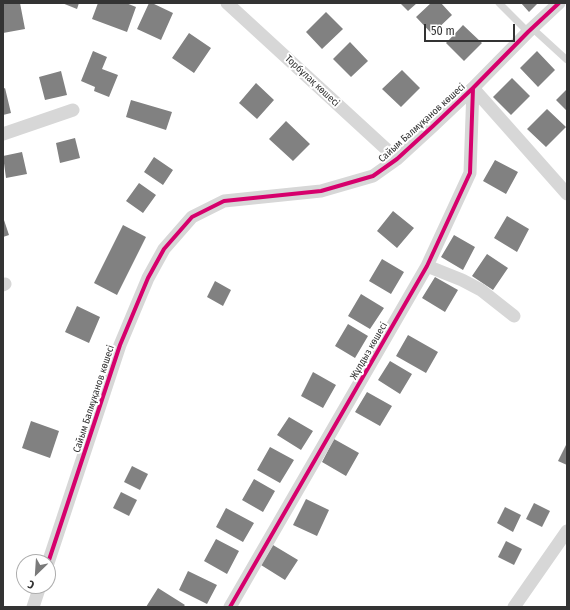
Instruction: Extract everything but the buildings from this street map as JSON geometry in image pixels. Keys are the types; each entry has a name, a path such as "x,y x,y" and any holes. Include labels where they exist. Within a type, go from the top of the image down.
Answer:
{"street":[{"name":"Торбұлақ көшесі","path":"227,3 397,159"},
{"name":"Сайым Балмұқанов көшесі","path":"51,554 120,345 148,278 164,249 192,217 224,201 321,191 373,176 397,159 473,88 559,3"},
{"path":"473,88 567,194"},
{"name":"Жұлдыз көшесі","path":"230,607 427,266 470,173 473,88"},
{"path":"3,134 73,110"},
{"path":"427,266 462,280 481,290 514,316"},
{"path":"514,607 567,531"},
{"path":"33,607 37,594"}],"lane":[{"path":"499,3 567,60"}],"cycle path":[{"path":"51,554 120,345 148,278 164,249 192,217 224,201 321,191 373,176 397,159 433,126 559,3"},
{"path":"230,607 427,266 470,173 473,88"}]}
